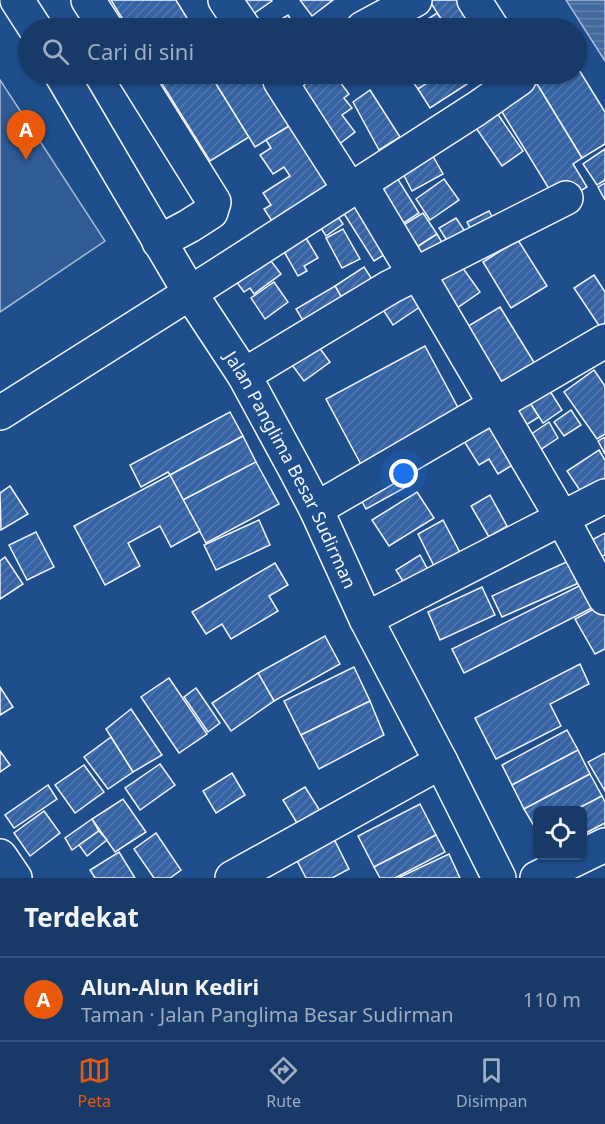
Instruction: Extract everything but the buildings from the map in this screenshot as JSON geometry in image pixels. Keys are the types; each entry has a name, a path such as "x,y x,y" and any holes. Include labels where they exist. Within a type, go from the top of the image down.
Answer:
{"street":[{"path":"17,0 28,18"},
{"path":"88,0 100,18"},
{"path":"225,0 237,18"},
{"path":"382,18 415,0"},
{"path":"474,0 486,18"},
{"name":"Jalan Panglima Besar Sudirman","path":"67,84 190,293 244,375 316,509 366,619 499,878"},
{"path":"140,84 214,202 211,212 159,242"},
{"path":"287,84 355,187 417,274 562,518 605,598"},
{"path":"0,413 355,187 512,84"},
{"path":"244,375 390,287 566,198"},
{"path":"316,509 605,341"},
{"path":"366,619 605,496"},
{"path":"232,878 441,762"},
{"path":"537,878 605,845"},
{"path":"0,856 15,878"}],"shaded area":[{"path":"566,0 605,0 605,61 587,33 587,18 578,18"},
{"path":"0,80 105,241 0,312"}],"place":[{"name":"Alun-Alun Kediri","path":"26,160"}]}
